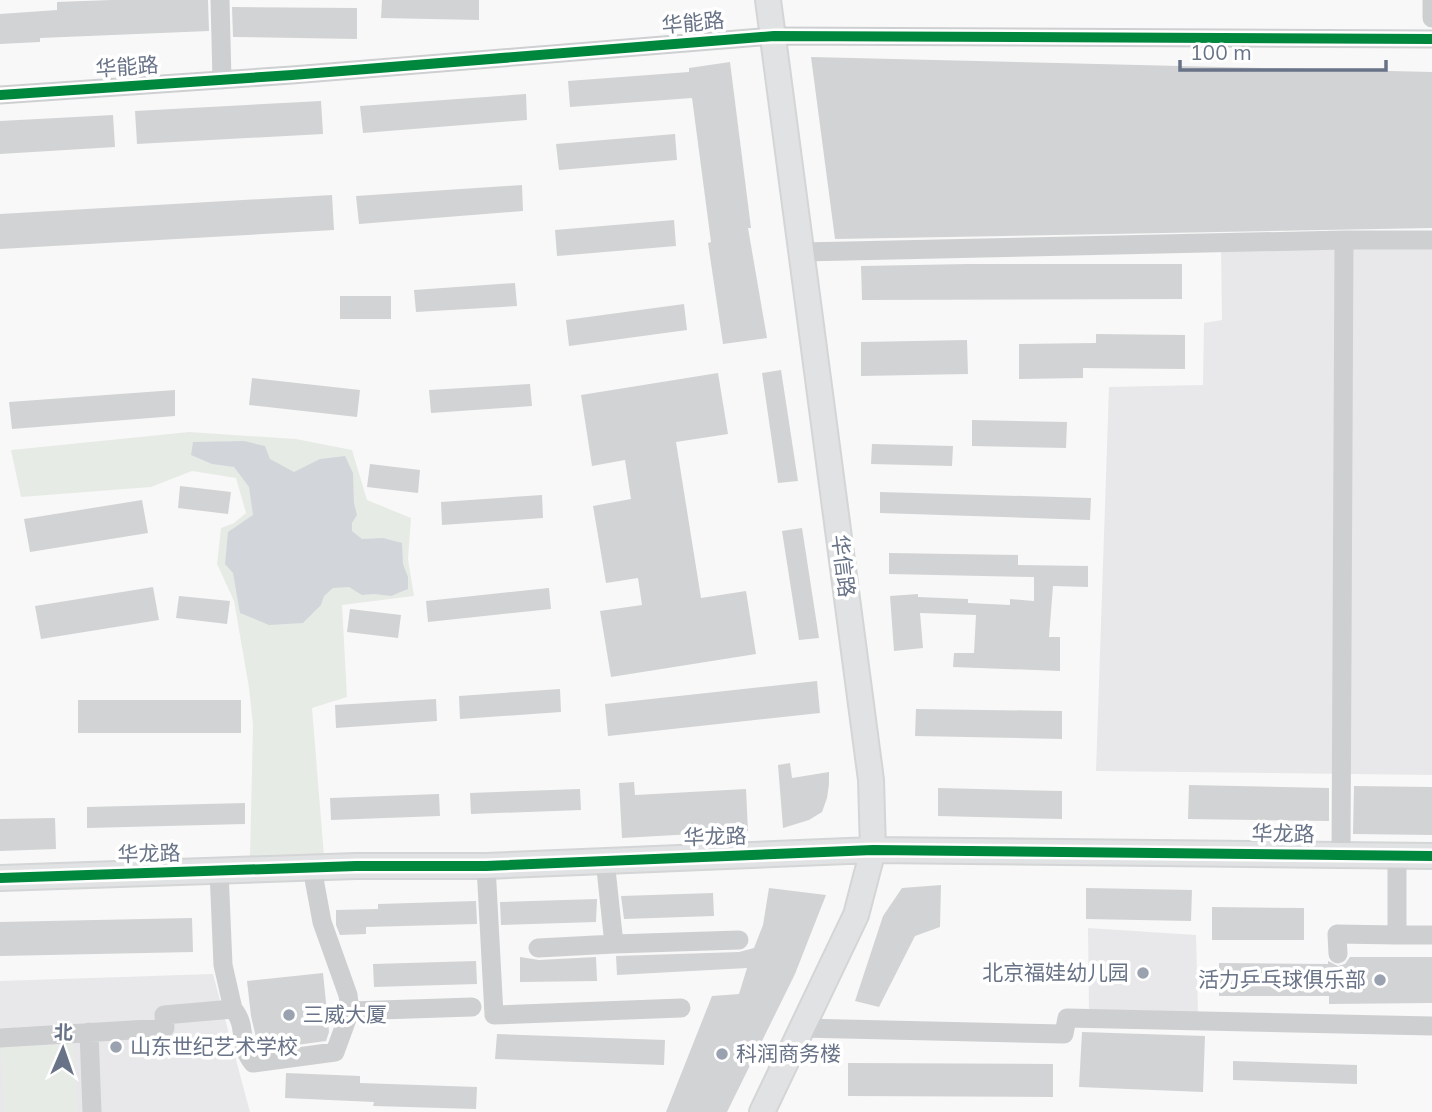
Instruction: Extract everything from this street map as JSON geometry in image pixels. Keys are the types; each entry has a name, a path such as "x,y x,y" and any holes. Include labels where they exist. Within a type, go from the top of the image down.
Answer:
{"main road":[{"name":"华信路","path":"762,1112 856,915 873,850 871,780 768,0"},
{"name":"华龙路","path":"0,878 312,868 486,866 873,850 1432,856"}],"street":[{"path":"220,0 222,80"},
{"path":"1432,0 1432,18"},
{"name":"华能路","path":"0,95 774,36 1432,38"},
{"path":"1341,854 1344,240"},
{"path":"802,252 1432,240"},
{"path":"1397,856 1397,935"},
{"path":"605,860 614,944"},
{"path":"486,866 494,1015 681,1008"},
{"path":"219,871 223,965 233,1009 240,1017 244,1052 253,1063 335,1052 350,1011 346,983 322,922 312,868"},
{"path":"1338,954 1337,934 1432,935"},
{"path":"538,948 739,940"},
{"path":"350,1011 472,1007"},
{"path":"0,1038 165,1028 164,1015 233,1009"},
{"path":"801,1028 1064,1034 1067,1018 1432,1026"},
{"path":"89,1032 92,1112"}],"shaded area":[{"path":"1432,245 1432,775 1096,771 1109,387 1203,385 1204,323 1222,320 1221,248"},
{"path":"189,432 296,439 352,450 367,500 411,518 408,559 414,596 342,605 347,697 312,708 324,856 250,856 253,725 249,688 234,601 217,564 221,528 234,523 246,513 236,478 192,471 151,487 21,497 11,450"},
{"path":"244,441 265,446 270,459 294,472 320,459 345,456 353,473 357,515 352,523 352,531 362,539 383,538 402,543 408,589 391,596 362,595 349,587 333,588 303,623 269,625 240,613 233,573 225,564 228,532 253,515 249,487 234,467 212,464 191,455 193,442"},
{"name":"北京福娃幼儿园","path":"1088,928 1196,935 1198,1014 1089,1012"},
{"name":"山东世纪艺术学校","path":"213,974 250,1112 0,1112 0,981"},
{"path":"73,1044 77,1112 5,1112 1,1047"}],"building":[{"path":"208,0 209,31 40,38 40,42 0,44 0,14 57,10 57,2"},
{"path":"382,0 479,0 479,20 381,18"},
{"path":"232,7 357,8 357,39 233,37"},
{"path":"811,57 1432,72 1432,228 835,239"},
{"path":"730,62 751,228 748,228 767,338 723,344 708,243 711,242 692,98 570,107 568,81 689,72 689,68"},
{"path":"526,94 527,120 363,133 360,106"},
{"path":"321,101 323,134 137,144 135,111"},
{"path":"113,115 115,147 0,154 0,121"},
{"path":"675,134 677,160 559,170 556,144"},
{"path":"522,185 523,211 359,224 356,196"},
{"path":"332,195 334,230 0,249 0,214"},
{"path":"674,220 676,246 557,256 555,230"},
{"path":"1182,264 1182,299 862,300 861,266"},
{"path":"515,283 517,306 416,312 414,290"},
{"path":"340,296 391,296 391,319 340,319"},
{"path":"684,304 687,330 569,346 566,320"},
{"path":"1096,334 1185,335 1185,369 1083,368 1083,378 1019,379 1019,344 1096,343"},
{"path":"967,340 968,374 861,376 861,342"},
{"path":"781,370 798,481 778,483 762,373"},
{"path":"718,373 728,434 676,442 701,598 746,591 756,654 611,677 600,611 642,605 638,578 606,583 593,506 631,499 625,460 592,466 581,395"},
{"path":"252,378 360,390 357,417 249,405"},
{"path":"530,384 532,406 431,413 429,390"},
{"path":"175,390 175,416 12,429 9,402"},
{"path":"972,420 1067,422 1066,448 972,446"},
{"path":"872,444 953,446 952,466 871,464"},
{"path":"370,464 420,470 418,493 367,487"},
{"path":"180,486 231,492 228,514 178,508"},
{"path":"880,492 1091,498 1090,520 880,513"},
{"path":"542,495 543,518 442,525 441,502"},
{"path":"142,500 148,533 30,552 24,519"},
{"path":"802,528 819,638 799,640 782,531"},
{"path":"889,553 1018,555 1018,565 1088,566 1088,587 1053,586 1049,637 1060,637 1060,671 953,667 954,653 974,653 976,615 920,613 923,648 894,651 890,596 918,594 918,597 968,599 968,603 1010,605 1010,599 1034,601 1034,577 889,574"},
{"path":"153,587 159,620 41,639 35,606"},
{"path":"549,588 551,609 428,622 426,601"},
{"path":"179,596 230,601 227,624 176,618"},
{"path":"350,609 401,615 398,638 347,632"},
{"path":"817,681 820,713 608,736 605,704"},
{"path":"560,689 561,712 460,719 459,696"},
{"path":"436,699 437,721 336,728 335,705"},
{"path":"78,700 241,700 241,733 78,733"},
{"path":"916,709 1062,711 1062,739 915,736"},
{"path":"790,763 792,778 829,772 829,784 822,812 809,820 783,828 778,765"},
{"path":"634,782 635,795 746,789 748,831 622,838 619,783"},
{"path":"1189,785 1329,788 1329,821 1188,819"},
{"path":"1354,786 1432,787 1432,835 1353,834"},
{"path":"938,788 1062,791 1062,819 938,816"},
{"path":"580,789 581,810 471,814 470,793"},
{"path":"439,794 440,816 331,820 330,798"},
{"path":"245,803 245,824 87,828 87,807"},
{"path":"55,818 56,849 0,851 0,819"},
{"path":"941,885 940,927 915,936 879,1007 855,1001 883,916 902,888"},
{"path":"769,888 826,895 795,974 727,1112 666,1112 712,996 739,994 747,968 617,975 616,956 739,952 754,948 763,925"},
{"path":"1086,888 1192,890 1191,921 1086,919"},
{"path":"713,893 714,916 624,919 621,896"},
{"path":"597,899 596,922 501,925 500,902"},
{"path":"476,901 477,924 366,927 366,934 340,935 336,925 336,910 378,909 378,904"},
{"path":"1212,907 1304,908 1304,940 1212,940"},
{"path":"192,918 193,952 0,956 0,922"},
{"path":"520,957 539,960 596,957 597,981 520,982"},
{"path":"1350,957 1432,957 1432,1003 1329,1004 1329,996 1219,996 1219,963 1328,964 1328,961 1338,966 1345,964"},
{"path":"476,961 477,984 374,987 373,964"},
{"name":"三威大厦","path":"323,973 329,1032 326,1041 259,1050 247,981"},
{"path":"1082,1032 1205,1036 1203,1092 1079,1087"},
{"path":"497,1034 665,1040 664,1065 495,1059"},
{"path":"1233,1061 1357,1065 1357,1084 1233,1080"},
{"path":"848,1063 1053,1064 1053,1097 848,1096"},
{"path":"286,1073 360,1076 360,1083 477,1087 476,1109 373,1106 374,1102 285,1098"}],"cycle path":[{"path":"0,95 292,75 774,36 1432,39"},
{"path":"0,878 356,866 486,866 873,850 1432,856"}],"place":[{"name":"北京福娃幼儿园","path":"1143,973"},
{"name":"活力乒乓球俱乐部","path":"1380,980"},
{"name":"三威大厦","path":"289,1015"},
{"name":"山东世纪艺术学校","path":"116,1047"},
{"name":"科润商务楼","path":"722,1054"}]}
